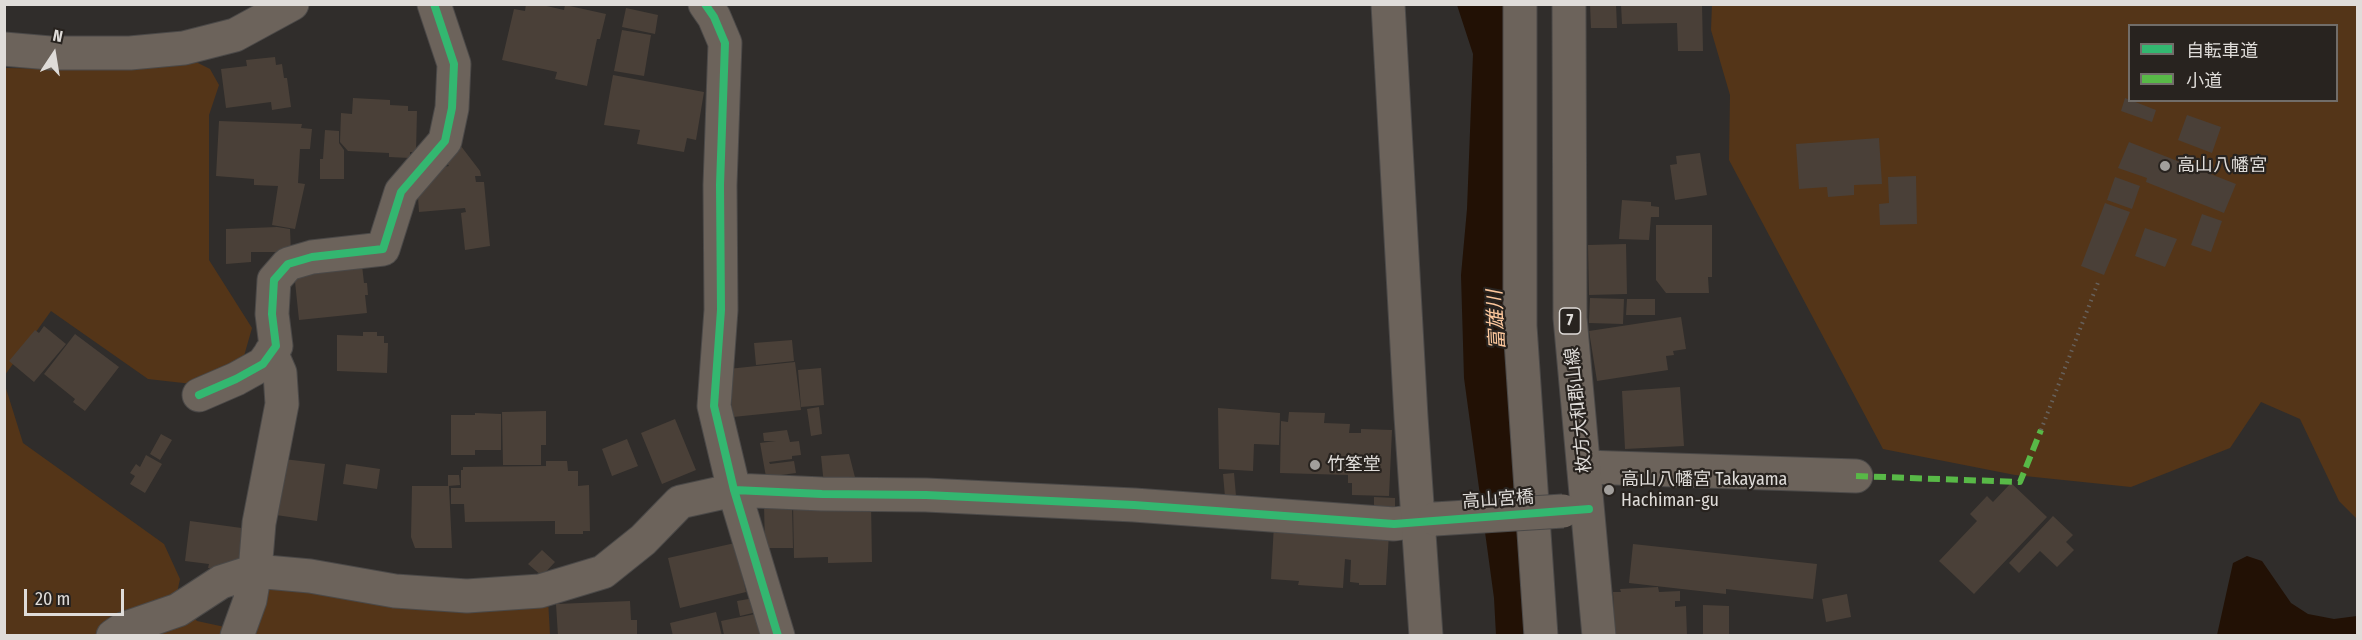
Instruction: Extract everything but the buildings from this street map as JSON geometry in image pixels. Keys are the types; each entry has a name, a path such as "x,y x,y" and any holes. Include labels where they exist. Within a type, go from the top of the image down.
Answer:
{"street":[{"path":"4,49 50,53 130,53 184,48 235,35 292,4"},
{"path":"199,395 263,364 276,346 272,315 274,280 288,264 312,257 383,249 400,192 445,141 452,108 454,64 434,4"},
{"path":"705,4 714,16 725,43 720,185 721,310 714,406 734,490 778,636"},
{"path":"1388,4 1411,417 1427,520 1426,636"},
{"path":"1520,4 1520,326 1541,636"},
{"name":"枚方大和郡山線","path":"1569,4 1570,318 1584,466 1576,510 1599,636"},
{"path":"237,636 250,600 259,523 282,404 280,374 271,352"},
{"path":"1584,466 1856,476"},
{"name":"高山宮橋","path":"255,571 310,576 407,591 467,596 540,591 603,572 643,540 680,502 734,490 1134,505 1394,524 1576,510"},
{"path":"113,636 123,629 178,610 221,582 255,571"}],"path":[{"path":"2041,430 2099,280"}],"shaded area":[{"path":"1712,4 2357,5 2357,519 2339,501 2300,419 2261,402 2230,448 2131,487 2015,475 1883,449 1729,160 1730,95 1711,30"},
{"path":"194,61 210,69 219,85 209,115 209,260 252,328 242,363 192,384 148,379 51,311 5,375 5,68 114,70"},
{"path":"4,382 23,443 164,544 180,579 176,598 197,621 248,632 268,581 548,599 550,635 5,635"}],"water":[{"name":"富雄川","path":"1457,5 1514,5 1531,635 1496,635 1494,598 1464,378 1461,275 1467,209 1473,54"},
{"path":"2247,556 2262,561 2291,603 2308,614 2334,619 2357,616 2357,635 2217,635 2233,563"}],"marked path":[{"path":"1856,476 2020,482 2041,430"}],"cycle path":[{"path":"199,395 263,364 276,346 272,314 274,280 288,264 312,257 383,249 401,192 445,141 452,108 454,64 434,4"},
{"path":"705,4 714,17 725,43 720,185 721,310 714,406 734,490 778,636"},
{"path":"734,490 926,495 1134,505 1394,524 1589,509"}],"place":[{"name":"高山八幡宮","path":"2165,166"},
{"name":"竹筌堂","path":"1315,465"},
{"name":"高山八幡宮 Takayama Hachiman-gu","path":"1609,490"}]}
